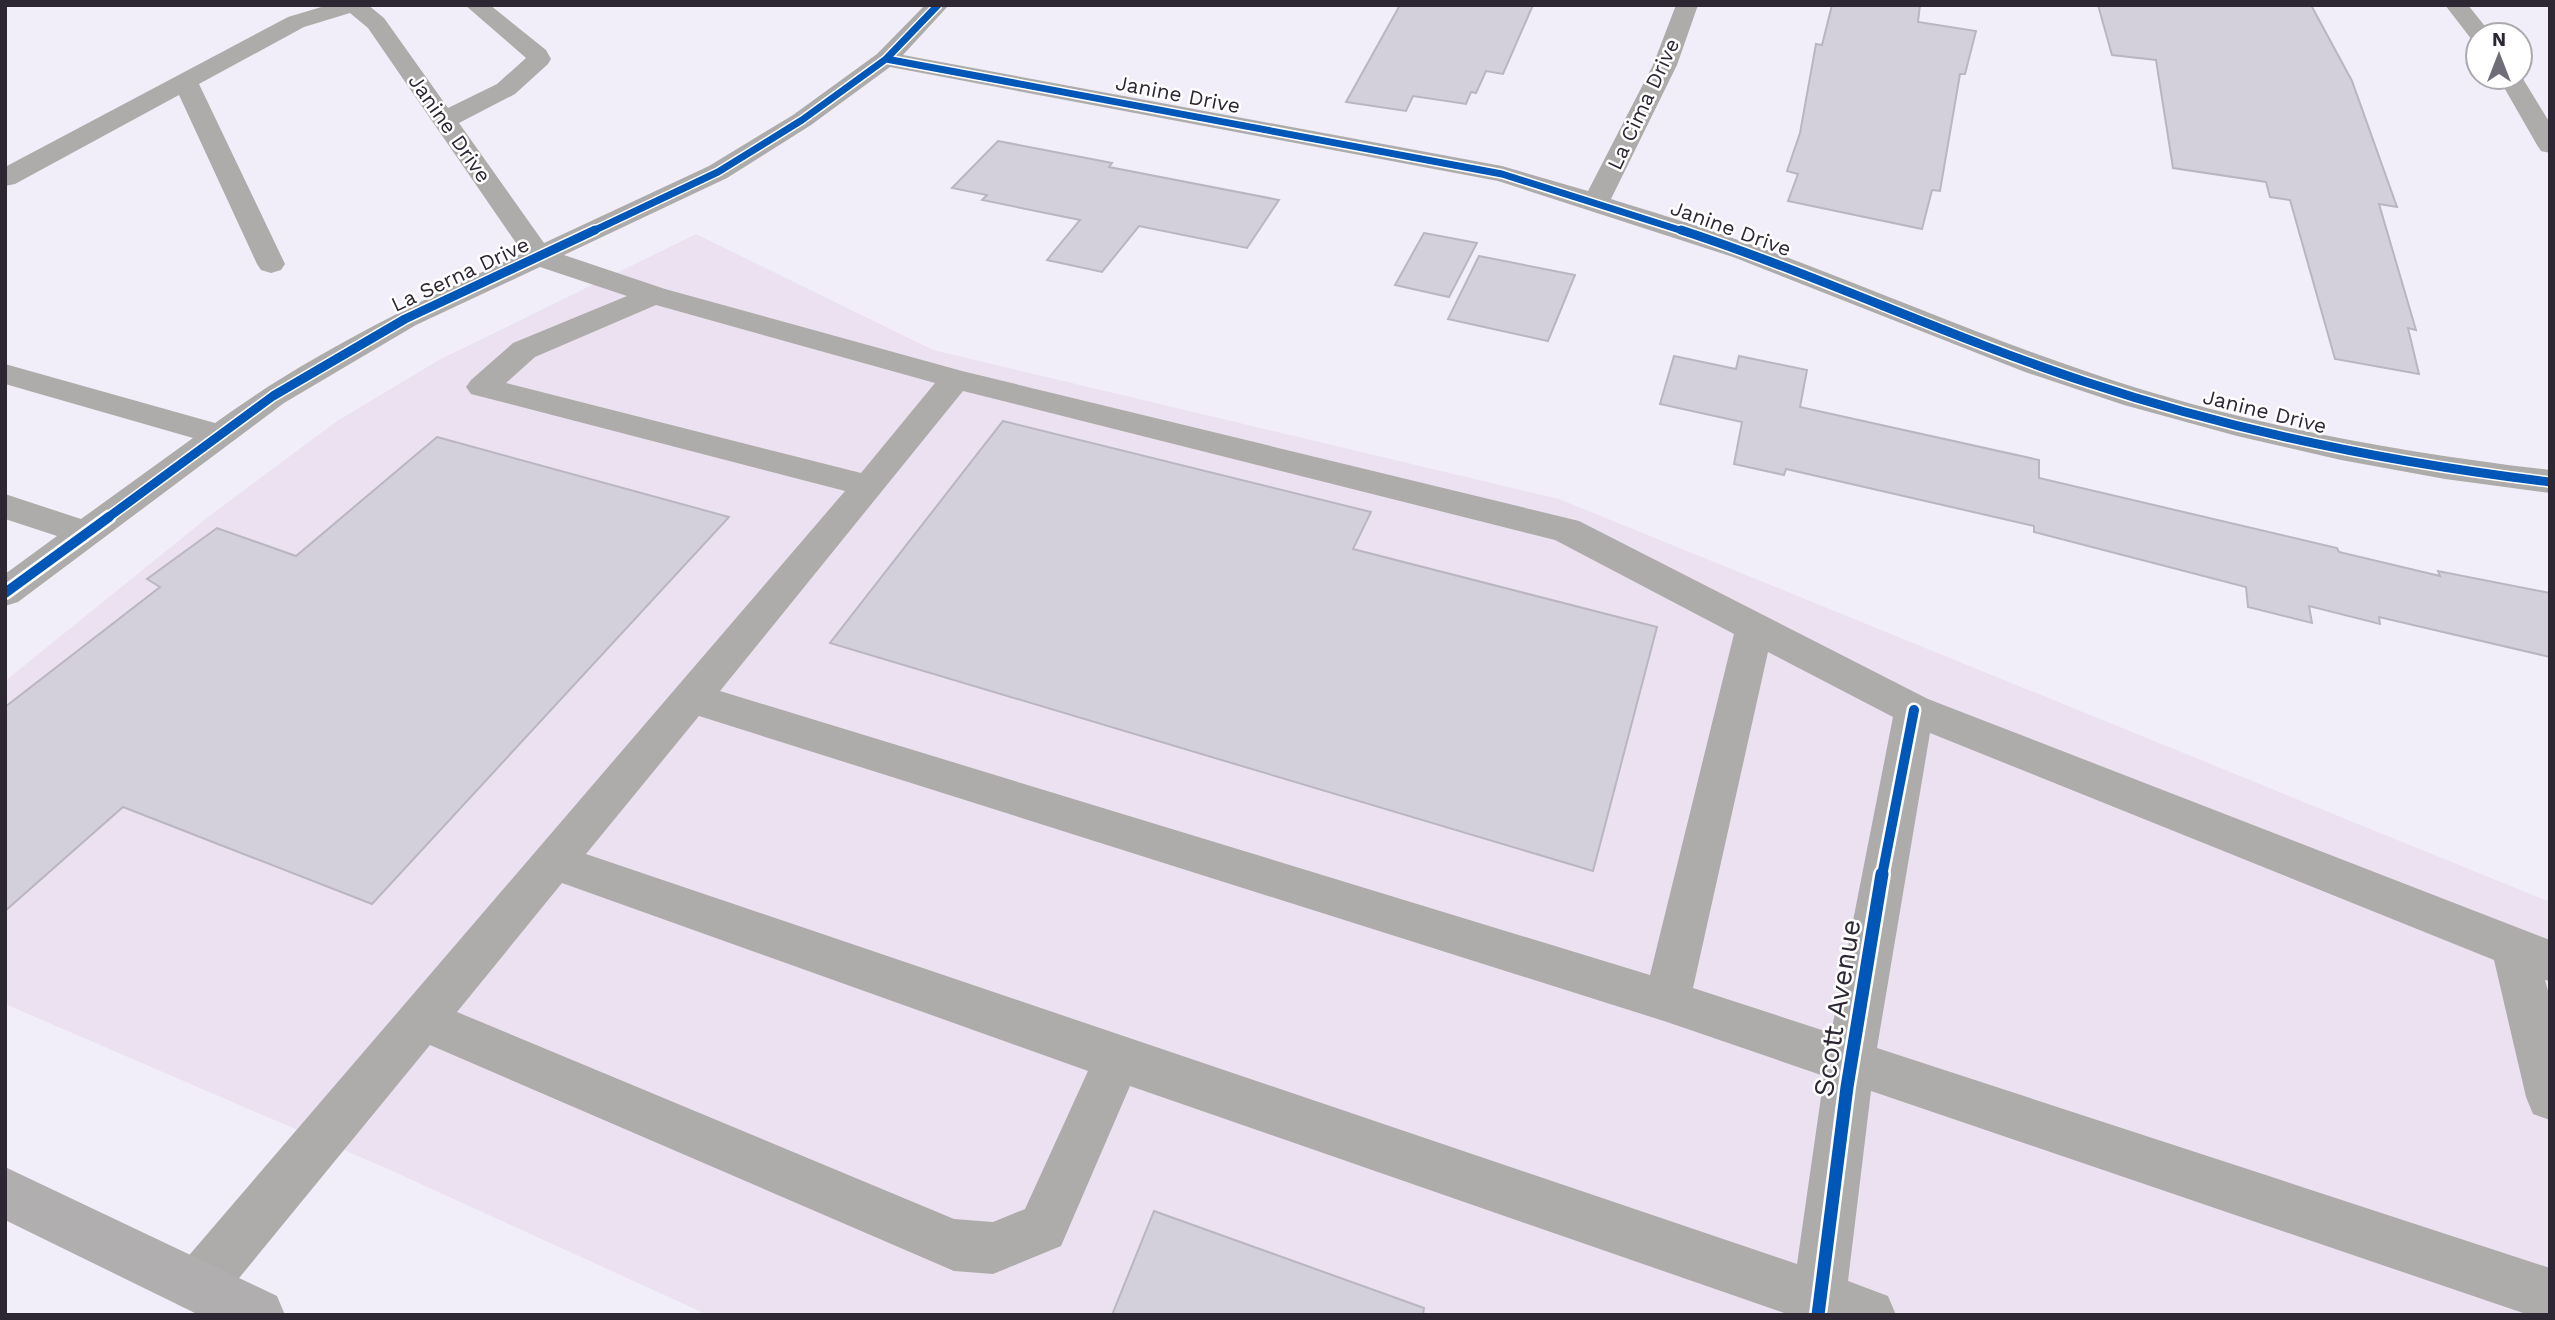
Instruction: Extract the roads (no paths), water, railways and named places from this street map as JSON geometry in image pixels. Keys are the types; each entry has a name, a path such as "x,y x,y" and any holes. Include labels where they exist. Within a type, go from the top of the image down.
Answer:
{"main road":[{"path":"5,1194 258,1315"}],"street":[{"path":"5,178 296,22 354,5"},
{"name":"Janine Drive","path":"354,5 376,23 540,257"},
{"path":"444,120 506,89 539,59 538,55 476,5"},
{"name":"La Serna Drive","path":"5,593 273,396 405,319 718,172 802,120 886,60 938,5"},
{"name":"La Cima Drive","path":"1596,202 1665,65 1687,5"},
{"path":"2456,5 2469,21"},
{"name":"Janine Drive","path":"886,60 1502,174 1596,202 1744,252 1974,341 2134,397 2323,446 2503,477 2550,482"},
{"path":"185,80 271,264"},
{"path":"2518,91 2550,145"},
{"path":"540,257 654,295 956,379 1566,530 1914,710 2532,954 2550,1097"},
{"path":"654,295 524,351 482,387 869,486"},
{"path":"5,374 219,435"},
{"path":"198,1286 956,379"},
{"path":"5,506 85,533"},
{"path":"1667,1001 1755,626"},
{"path":"691,698 1667,1001 2550,1295"},
{"name":"Scott Avenue","path":"1819,1306 1851,1063 1881,874 1914,710"},
{"path":"554,862 1819,1306 1868,1315"},
{"path":"421,1020 954,1245 993,1248 1043,1228 1118,1059"}]}
